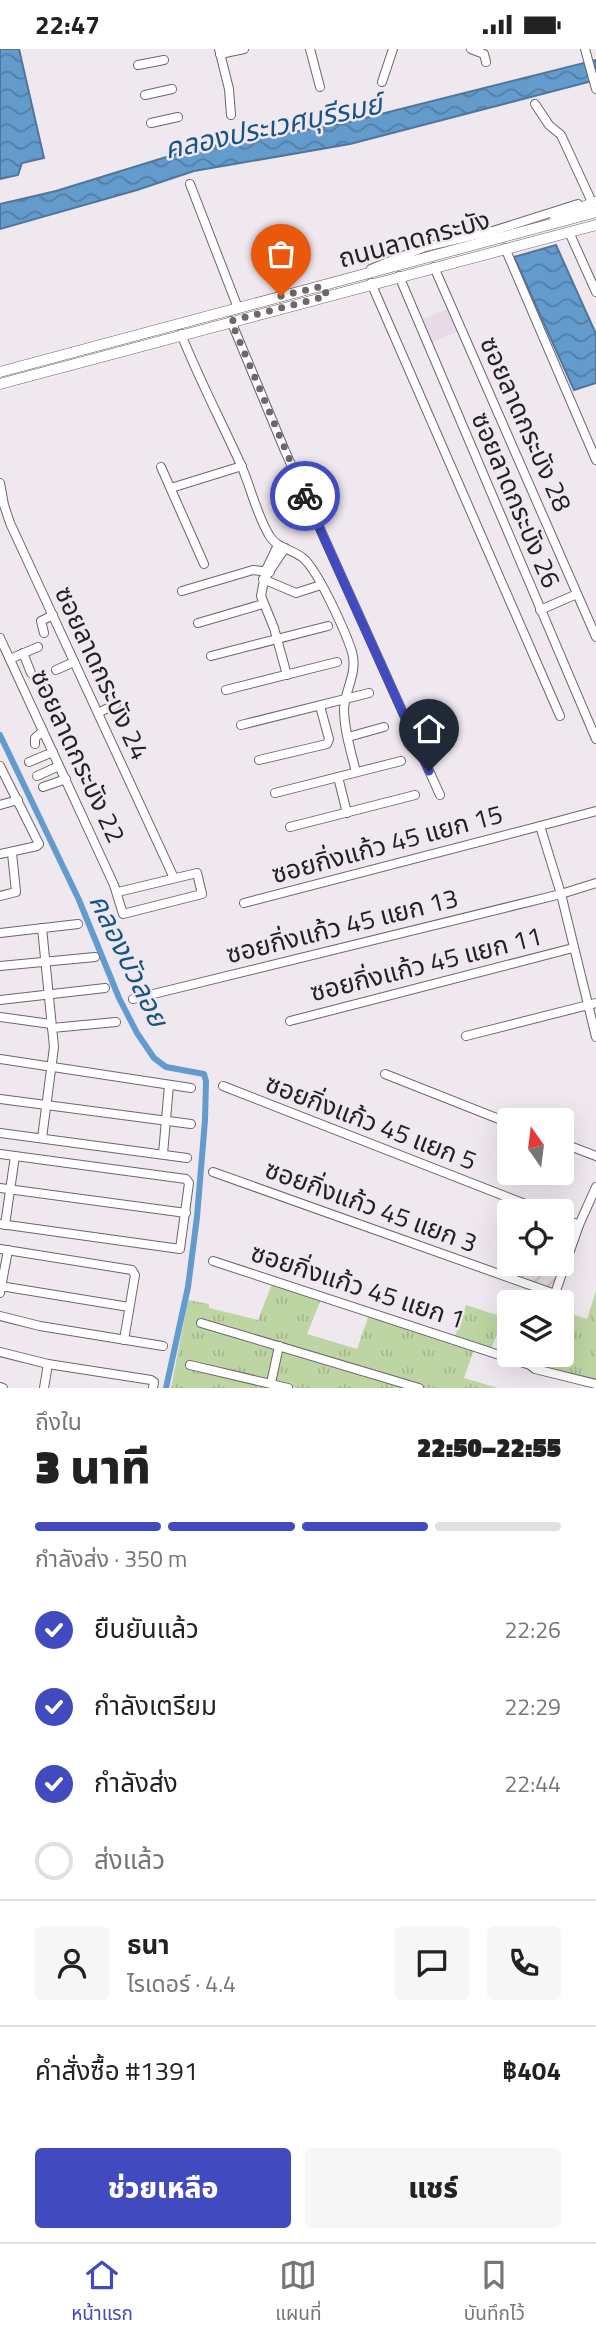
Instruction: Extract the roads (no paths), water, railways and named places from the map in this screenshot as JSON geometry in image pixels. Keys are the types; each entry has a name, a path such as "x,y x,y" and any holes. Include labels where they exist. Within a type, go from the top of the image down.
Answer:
{"main road":[{"path":"519,231 594,200"},
{"name":"ถนนลาดกระบัง","path":"0,384 231,321 325,291 349,279 596,212"},
{"name":"ถนนลาดกระบัง","path":"0,372 238,308 399,277 596,225"}],"street":[{"path":"231,115 229,89 219,52 244,49"},
{"path":"310,49 320,87"},
{"path":"382,82 393,49"},
{"path":"471,49 484,54 486,62"},
{"path":"585,49 596,89"},
{"path":"138,65 164,60"},
{"path":"145,95 172,89"},
{"path":"349,279 425,247 493,231 594,200 561,135 549,125 535,104"},
{"path":"151,123 178,117"},
{"path":"190,184 238,308"},
{"path":"569,232 596,292"},
{"path":"505,248 596,460"},
{"name":"ซอยลาดกระบัง 28","path":"434,267 596,637"},
{"name":"ซอยลาดกระบัง 26","path":"399,277 596,739"},
{"path":"371,283 559,716"},
{"path":"231,321 280,440 440,795"},
{"path":"181,334 242,466 263,525 271,538 304,559 321,585 351,650 355,664 345,699 344,715 356,772"},
{"path":"171,488 242,466"},
{"path":"161,467 204,564"},
{"name":"ซอยลาดกระบัง 24","path":"0,483 10,523 174,878"},
{"path":"281,546 260,591 278,639 287,675"},
{"path":"182,591 253,570 296,593 321,585"},
{"path":"540,610 577,594"},
{"path":"198,623 263,604"},
{"path":"44,633 40,622 53,615"},
{"path":"211,656 328,626"},
{"name":"ซอยลาดกระบัง 22","path":"0,639 118,893"},
{"path":"10,659 38,647"},
{"path":"23,653 32,673"},
{"path":"56,670 74,662"},
{"path":"226,690 337,662"},
{"path":"241,725 369,694"},
{"path":"98,713 116,704"},
{"path":"258,760 327,744 329,739 320,706"},
{"path":"348,737 384,727"},
{"path":"34,744 43,731"},
{"path":"29,762 53,752"},
{"path":"275,793 401,761"},
{"path":"0,766 38,844 0,854"},
{"path":"37,776 59,766"},
{"path":"338,777 347,814"},
{"path":"43,787 66,779"},
{"path":"290,827 415,796"},
{"path":"0,805 18,800"},
{"name":"ซอยกิ่งแก้ว 45 แยก 15","path":"244,903 596,811"},
{"path":"540,826 561,894 573,948 592,1004 596,1037"},
{"path":"0,896 16,893 12,853"},
{"path":"197,873 202,894 123,914 118,893 197,873"},
{"name":"ซอยกิ่งแก้ว 45 แยก 13","path":"133,999 561,894 596,883"},
{"path":"0,933 78,924"},
{"path":"42,928 54,1047 42,1138"},
{"name":"ซอยกิ่งแก้ว 45 แยก 11","path":"290,1021 573,948"},
{"path":"0,966 95,957"},
{"path":"0,1000 105,989"},
{"path":"466,1036 592,1004"},
{"path":"0,1017 52,1026 116,1023"},
{"path":"0,1059 191,1088"},
{"path":"385,1075 497,1118"},
{"path":"163,1154 169,1085"},
{"name":"ซอยกิ่งแก้ว 45 แยก 5","path":"223,1086 512,1199"},
{"path":"0,1099 191,1124"},
{"path":"0,1133 187,1158"},
{"path":"574,1148 596,1156"},
{"path":"0,1154 15,1156 186,1179 189,1183 182,1248 178,1250 2,1224 5,1189 15,1156"},
{"name":"ซอยกิ่งแก้ว 45 แยก 3","path":"212,1172 531,1290"},
{"path":"556,1290 596,1187"},
{"path":"5,1189 186,1213"},
{"path":"574,1223 579,1225"},
{"path":"124,1340 135,1275 132,1270 4,1249 1,1289 129,1307"},
{"name":"ซอยกิ่งแก้ว 45 แยก 1","path":"213,1261 497,1354"},
{"path":"0,1316 40,1326 163,1346"},
{"path":"201,1323 419,1388"},
{"path":"267,1384 279,1346"},
{"path":"0,1352 48,1364 151,1380 154,1382 153,1388"},
{"path":"44,1388 48,1364"},
{"path":"190,1365 288,1388"},
{"name":"ซอยกิ่งแก้ว 45 แยก 1","path":"532,1367 596,1384"}],"water":[{"path":"0,49 19,49 44,158 22,163 18,175 0,179"},
{"path":"596,60 596,80 350,144 194,171 0,229 0,204 56,191 189,150 345,123"},
{"path":"556,245 596,334 596,383 574,390 514,257"}],"waterway":[{"name":"คลองบัวลอย","path":"0,735 79,900 119,998 137,1033 154,1058 166,1067 204,1074 206,1081 197,1217 188,1287 166,1388"}],"water label":[{"name":"คลองประเวศบุรีรมย์","path":"273,126"}]}
